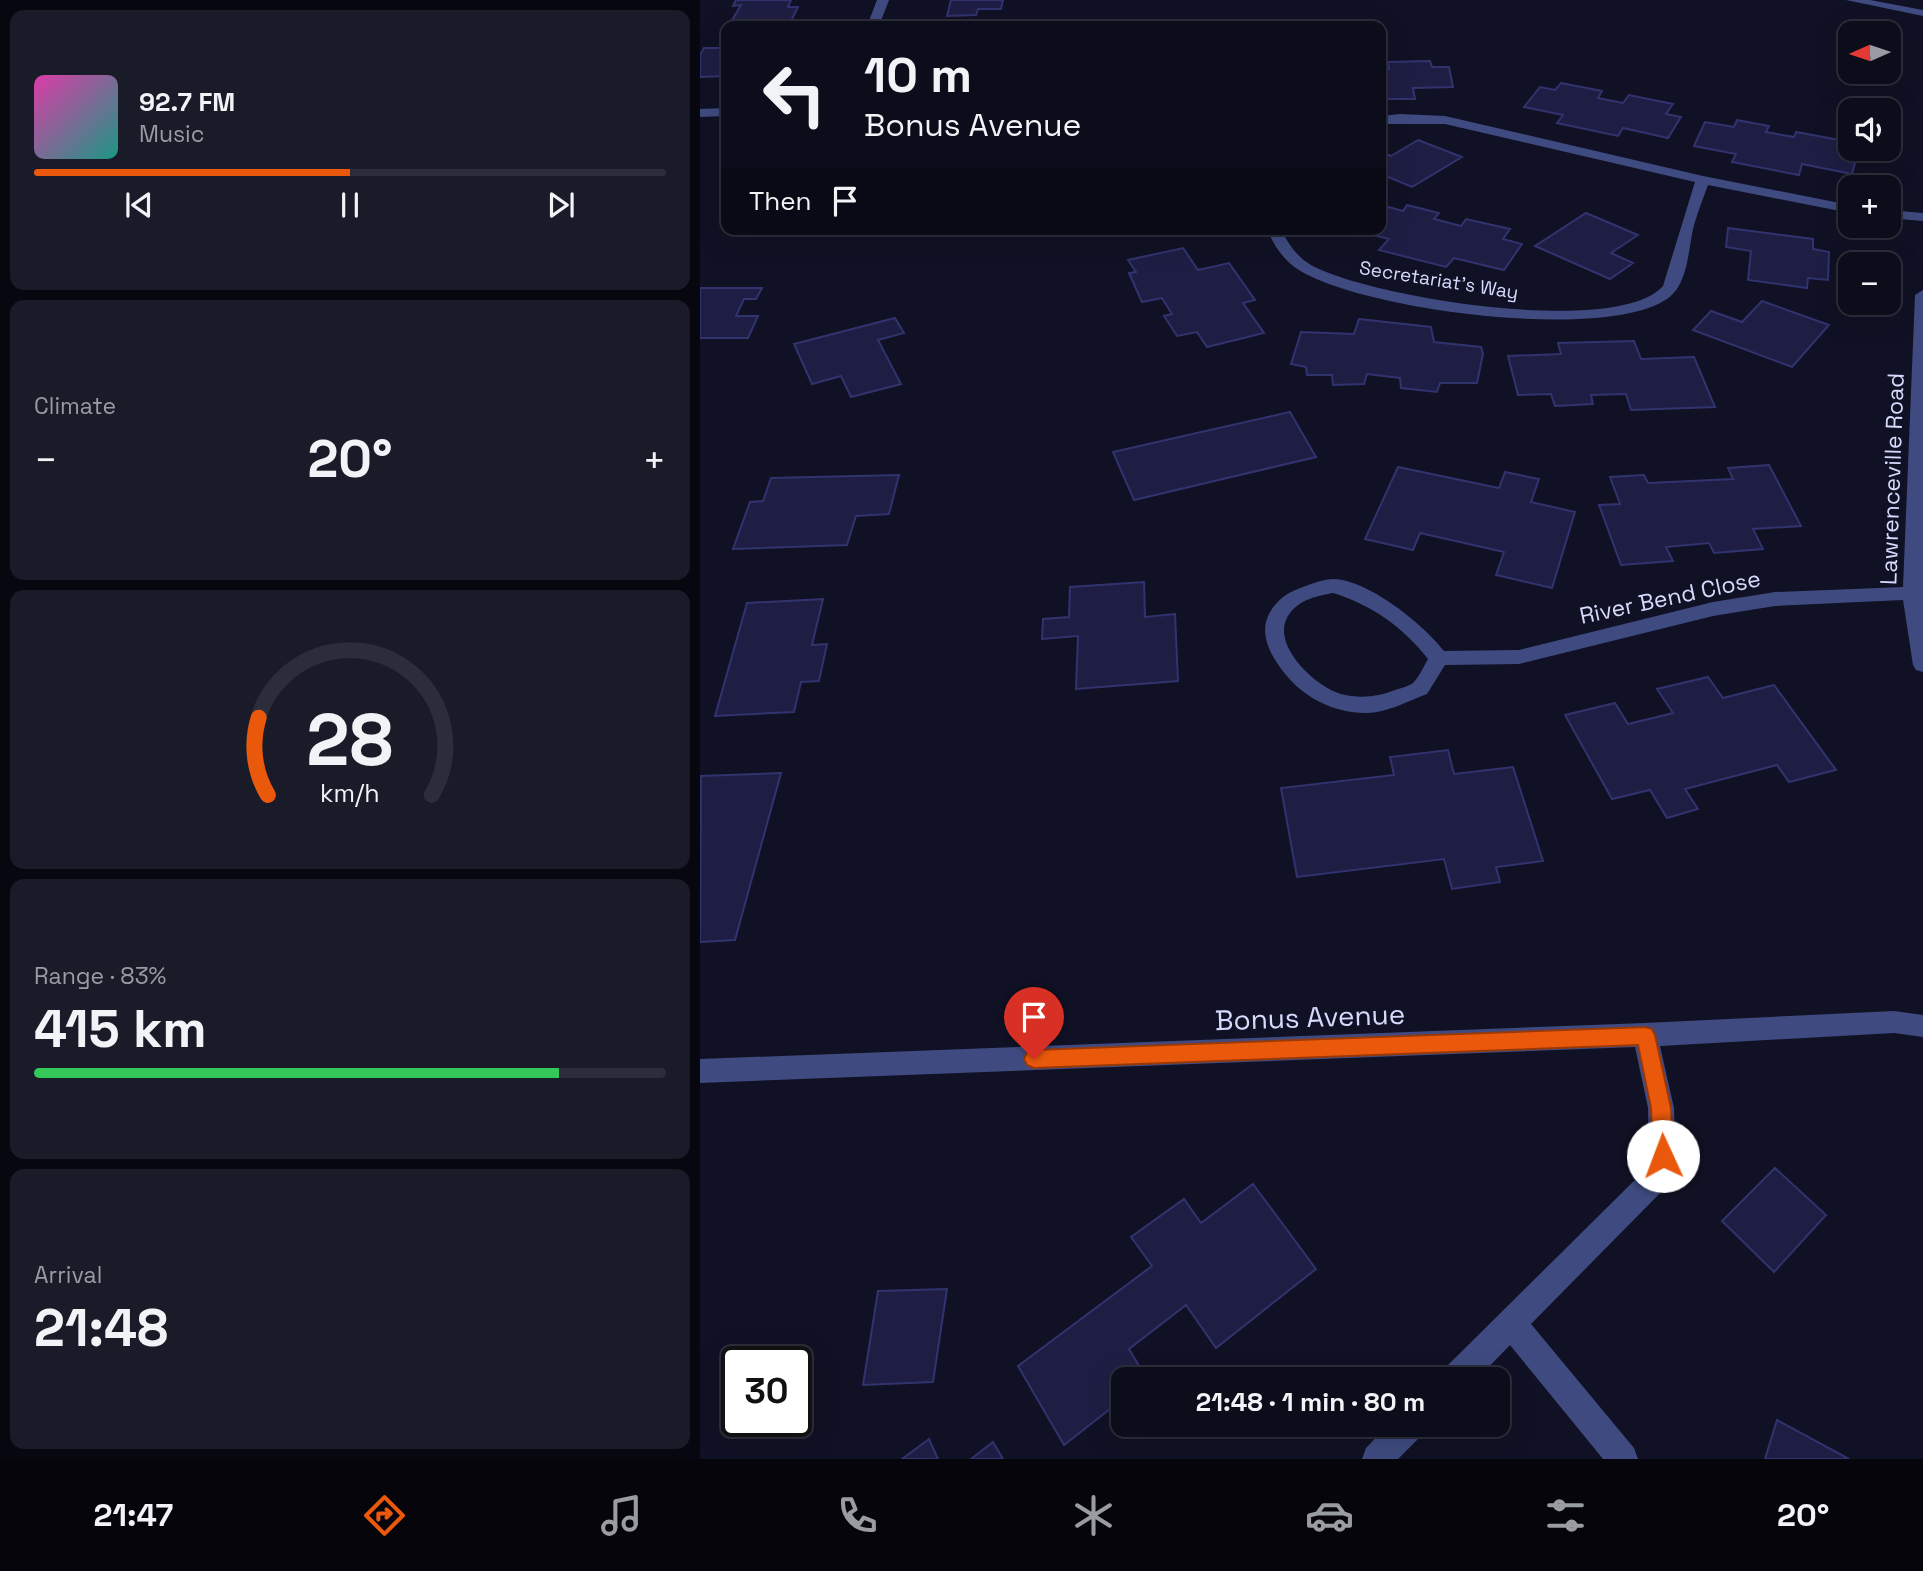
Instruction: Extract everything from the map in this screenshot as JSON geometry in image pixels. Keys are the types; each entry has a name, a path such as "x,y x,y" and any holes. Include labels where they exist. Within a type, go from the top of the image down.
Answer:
{"street":[{"path":"875,21 883,0"},
{"path":"1852,0 1923,13"},
{"path":"700,113 721,112"},
{"path":"1386,120 1445,120 1703,180 1838,207"},
{"name":"Secretariat's Way","path":"1276,235 1290,257 1307,269 1340,284 1379,295 1493,311 1599,316 1646,306 1664,294 1674,280 1686,226 1703,180"},
{"path":"1901,215 1923,217"},
{"name":"Lawrenceville Road","path":"1923,295 1912,593 1923,665"},
{"path":"1334,586 1359,594 1390,611 1422,634 1439,658 1420,689 1370,705 1343,702 1321,694 1289,667 1275,636 1276,621 1282,608 1294,598 1334,586"},
{"name":"River Bend Close","path":"1439,658 1519,657 1713,608 1775,599 1912,593"},
{"name":"Bonus Avenue","path":"700,1071 1645,1035 1894,1022 1923,1026"},
{"path":"1468,1367 1663,1171 1661,1108 1645,1035"},
{"path":"1511,1323 1623,1459"},
{"path":"1377,1459 1398,1437"}],"building":[{"path":"736,0 791,0 788,7 798,7 791,21 732,21 741,5 733,6"},
{"path":"951,0 1003,0 1001,9 978,9 976,15 947,16"},
{"path":"704,48 721,48 721,76 700,77 700,55"},
{"path":"1430,61 1432,67 1449,67 1453,87 1413,88 1415,99 1386,99 1388,62"},
{"path":"1561,83 1602,91 1598,98 1623,103 1629,95 1673,104 1666,114 1681,117 1668,138 1623,128 1618,136 1557,123 1563,115 1524,107 1540,87 1555,90"},
{"path":"1737,120 1769,126 1766,132 1794,137 1796,132 1838,140 1838,161 1856,161 1852,174 1802,164 1799,175 1732,162 1736,154 1694,146 1705,122 1734,127"},
{"path":"1418,140 1462,157 1412,187 1386,176 1386,154 1391,156"},
{"path":"1407,205 1439,213 1434,219 1461,226 1466,219 1510,229 1503,239 1522,244 1504,270 1454,258 1446,267 1379,250 1389,239 1373,235 1386,235 1386,206 1403,211"},
{"path":"1586,213 1638,235 1611,253 1633,263 1610,279 1535,246"},
{"path":"1728,228 1813,239 1813,249 1829,252 1828,280 1808,278 1807,288 1748,280 1751,251 1726,247"},
{"path":"1183,248 1198,270 1229,263 1255,300 1243,303 1264,333 1207,347 1197,332 1177,336 1164,316 1172,314 1162,298 1142,302 1129,273 1136,272 1128,260"},
{"path":"700,288 762,288 756,299 744,299 736,316 758,316 748,338 700,338"},
{"path":"1762,301 1829,325 1792,367 1693,330 1711,311 1742,322"},
{"path":"895,318 904,333 878,340 901,384 851,397 841,376 812,384 794,344"},
{"path":"1359,319 1431,327 1434,342 1481,347 1483,354 1477,383 1440,383 1437,392 1401,388 1400,378 1367,374 1364,384 1333,385 1332,375 1307,375 1306,367 1291,364 1301,332 1354,334"},
{"path":"1634,341 1641,359 1694,357 1715,407 1631,410 1626,394 1591,395 1593,404 1555,406 1551,394 1518,395 1508,356 1561,354 1558,343"},
{"path":"1290,412 1316,457 1134,500 1113,452"},
{"path":"1769,465 1801,526 1753,529 1763,549 1714,553 1709,543 1666,547 1673,561 1621,565 1599,505 1620,504 1610,477 1644,475 1648,483 1733,479 1728,468"},
{"path":"1398,467 1499,488 1505,472 1539,479 1531,502 1575,512 1552,588 1496,575 1504,552 1420,533 1413,550 1365,539"},
{"path":"899,475 889,514 856,516 847,545 733,549 750,502 763,501 771,478"},
{"path":"1144,582 1145,617 1175,614 1178,681 1076,689 1078,636 1042,639 1043,619 1069,617 1070,587"},
{"path":"823,599 812,645 827,644 819,681 801,682 794,712 715,716 747,603"},
{"path":"1708,677 1723,698 1774,685 1836,770 1789,782 1777,765 1685,789 1698,809 1667,818 1650,790 1612,799 1565,715 1615,703 1628,724 1673,713 1657,689"},
{"path":"1448,750 1454,774 1513,767 1543,861 1496,867 1500,882 1452,889 1444,859 1297,877 1281,788 1394,775 1390,757"},
{"path":"781,773 735,940 700,942 701,776"},
{"path":"1775,1168 1826,1215 1774,1272 1722,1221"},
{"path":"1253,1184 1316,1269 1216,1348 1186,1305 1129,1349 1140,1367 1111,1367 1111,1408 1064,1445 1018,1366 1152,1266 1131,1237 1184,1199 1201,1223"},
{"path":"947,1289 933,1382 863,1385 878,1291"},
{"path":"1777,1420 1849,1459 1765,1459"},
{"path":"929,1439 938,1459 902,1459"},
{"path":"993,1442 1003,1459 971,1459"}],"route":[{"path":"1034,1059 1645,1035 1661,1108 1663,1156"}]}
